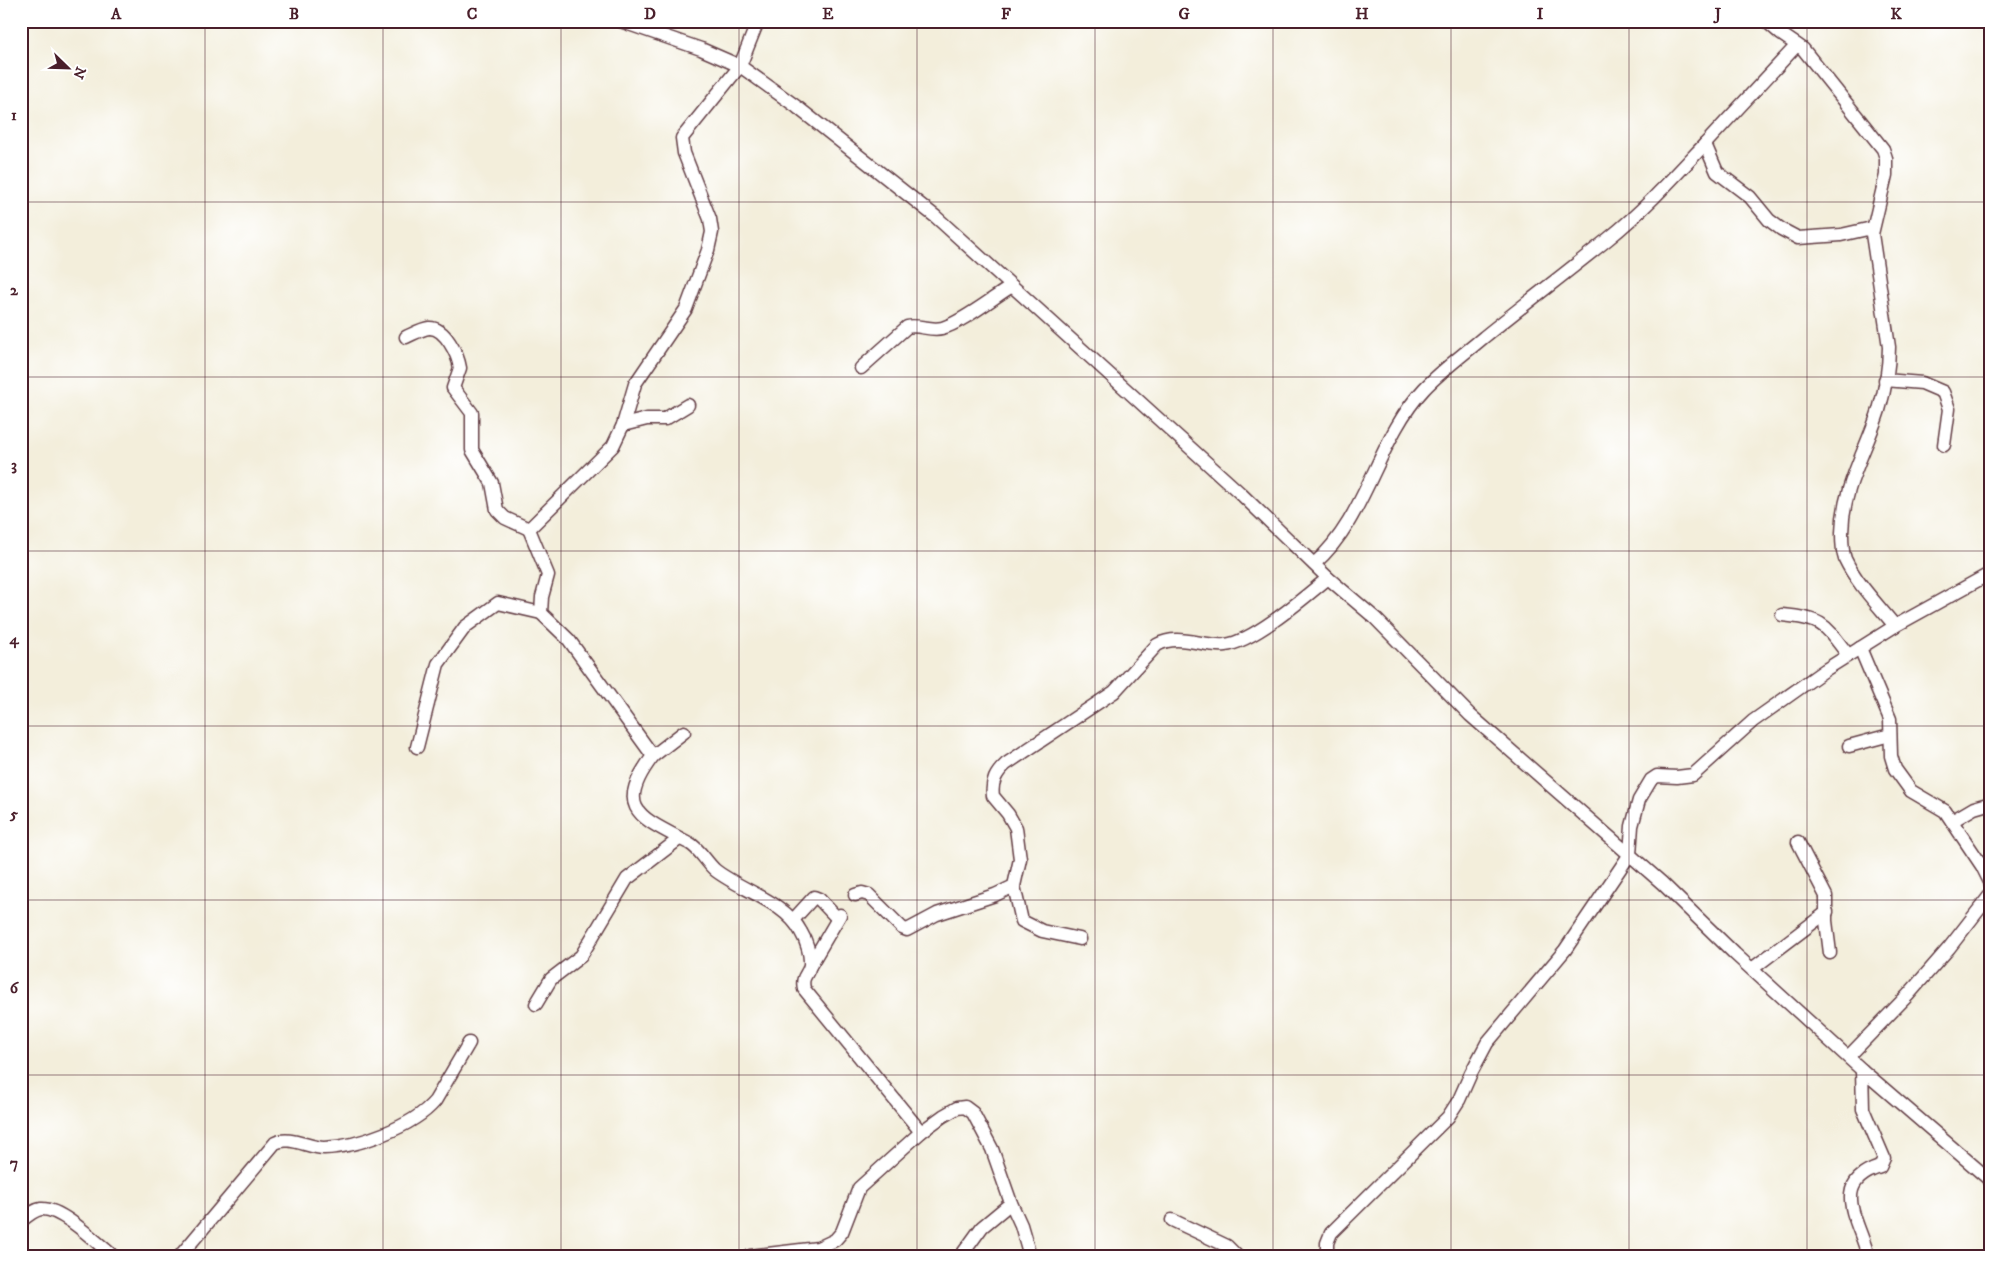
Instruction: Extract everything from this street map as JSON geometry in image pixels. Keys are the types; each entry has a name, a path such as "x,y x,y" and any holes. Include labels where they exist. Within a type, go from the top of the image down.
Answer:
{"street":[{"path":"620,21 701,49 740,66 797,107 936,217 1328,578 1375,618 1470,715 1630,854 1862,1070 1991,1181"},
{"path":"529,529 613,446 623,426 635,384 686,309 711,240 711,225 684,153 682,138 740,66 758,21"},
{"path":"1766,21 1803,49 1883,149 1886,158 1886,175 1872,228 1878,288 1890,347 1879,410 1857,461 1844,503 1842,541 1845,559 1868,595 1895,626"},
{"path":"1314,564 1328,552 1374,475 1409,407 1424,389 1529,300 1613,234 1660,193 1797,45"},
{"path":"1706,144 1717,172 1750,197 1769,220 1798,238 1841,235 1872,228"},
{"path":"861,368 907,327 916,326 937,329 950,325 1012,286"},
{"path":"406,337 427,328 434,329 451,346 460,368 452,388 472,413 472,450 492,483 497,510 505,518 529,529 548,575 542,597 541,613"},
{"path":"1885,380 1922,383 1943,392 1949,410 1944,445"},
{"path":"623,426 647,420 665,420 688,405"},
{"path":"1327,1256 1327,1243 1331,1233 1448,1117 1459,1100 1471,1072 1487,1043 1565,950 1630,854 1632,826 1639,800 1651,780 1658,776 1677,777 1693,774 1753,721 1848,656 1895,626 1991,573"},
{"path":"1080,939 1042,931 1022,921 1014,886 1020,859 1016,828 1008,814 993,796 992,789 993,781 1001,769 1114,692 1157,645 1163,642 1180,640 1217,645 1233,644 1278,617 1328,578"},
{"path":"417,747 438,664 461,631 495,603 502,603 541,613 569,640 648,749"},
{"path":"1782,615 1800,617 1826,626 1848,656"},
{"path":"1860,648 1890,719 1891,756 1894,770 1901,781 1918,796 1940,807 1952,821 1982,866 1991,884"},
{"path":"684,732 648,749 634,786 634,804 646,819 679,839 692,844 717,871 764,898 793,920 801,931 810,966"},
{"path":"1849,746 1890,736"},
{"path":"1952,821 1974,808 1991,803"},
{"path":"536,1004 547,984 581,956 627,879 679,839"},
{"path":"1798,842 1826,896 1830,953"},
{"path":"855,895 862,893 869,895 902,928 907,930 937,914 995,896 1014,886"},
{"path":"1849,1056 1914,989 1991,894"},
{"path":"793,920 814,897 819,899 838,916 802,979 804,990 921,1132"},
{"path":"1752,969 1827,912"},
{"path":"180,1256 275,1142 284,1140 322,1148 350,1145 385,1133 410,1121 435,1101 469,1043"},
{"path":"1862,1070 1862,1109 1884,1158 1880,1167 1863,1172 1857,1180 1851,1201 1851,1213 1864,1237 1868,1256"},
{"path":"750,1256 818,1248 835,1240 842,1232 859,1188 921,1132 957,1108 965,1107 992,1149 1021,1225 1030,1256"},
{"path":"961,1256 986,1223 1011,1203"},
{"path":"21,1221 39,1210 53,1211 113,1256"},
{"path":"1172,1220 1227,1246 1237,1256"}]}
